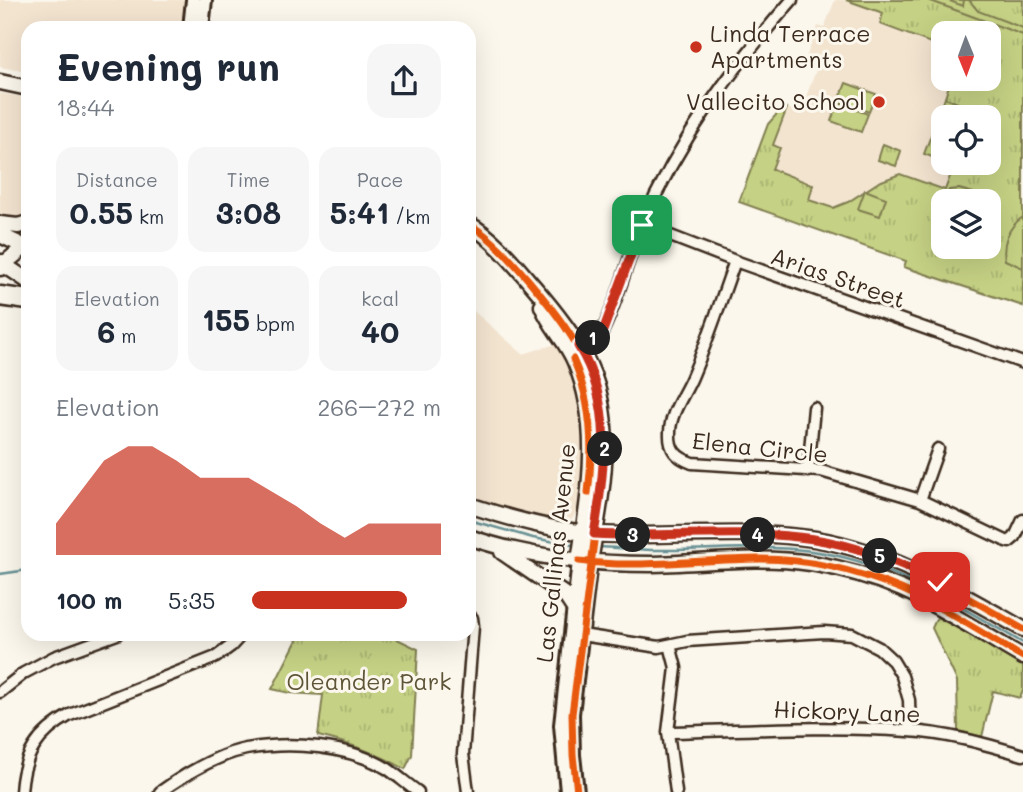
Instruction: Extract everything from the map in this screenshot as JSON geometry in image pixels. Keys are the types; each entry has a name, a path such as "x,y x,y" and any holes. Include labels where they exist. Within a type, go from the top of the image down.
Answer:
{"highway":[{"path":"0,296 21,299"}],"main road":[{"path":"0,82 21,86"},
{"path":"0,224 21,225"},
{"name":"Las Gallinas Avenue","path":"476,228 505,253 535,288 545,313 573,348 598,431 590,476 587,547"},
{"path":"0,235 21,241"},
{"path":"1,264 21,248"},
{"path":"1,264 21,271"},
{"path":"1,264 21,277"},
{"path":"476,507 537,525 587,547 654,564 763,559 809,563 850,571 902,589 1023,656"},
{"path":"476,539 546,558 587,547 765,535 814,539 855,548 909,567 1023,629"},
{"path":"492,545 565,595 573,607"}],"street":[{"path":"191,21 193,0"},
{"path":"203,21 205,0"},
{"path":"573,348 595,338 603,331 642,225 680,149 743,57 792,0"},
{"name":"Arias Street","path":"642,225 735,261 1023,363"},
{"name":"Elena Circle","path":"735,261 693,375 671,422 672,449 678,458 692,463 821,471 920,500 1006,541 1013,540 1023,520"},
{"path":"808,471 814,408"},
{"path":"920,500 937,449"},
{"name":"Las Gallinas Avenue","path":"577,792 572,715 575,634 573,607 587,547"},
{"name":"Las Gallinas Avenue","path":"567,792 561,725 587,547"},
{"path":"575,634 659,648 687,641 824,632 852,634 879,648 893,661 902,676 909,700 910,731"},
{"path":"0,692 24,673 54,657 98,641"},
{"path":"21,792 26,759 53,724 216,657 236,641"},
{"path":"468,792 463,754 472,641"},
{"path":"670,645 676,668 668,732 676,792"},
{"name":"Hickory Lane","path":"668,732 791,728 910,731 966,740 1023,755"},
{"path":"160,792 191,771 244,749 302,744 349,753 386,768 418,792"}],"shaded area":[{"path":"0,0 188,0 185,21 21,21 21,71 0,67"},
{"name":"Vallecito School","path":"835,0 846,0 883,13 880,24 931,43 931,91 947,91 945,98 962,105 931,105 931,175 951,175 945,189 861,192 834,208 809,200 813,185 772,169 780,148 773,145 787,108 800,112 817,68 804,63 818,26 824,28"},
{"path":"0,93 21,97 21,218 13,221 0,216"},
{"path":"476,313 523,354 556,344 569,362 581,392 587,444 578,509 573,518 564,523 521,514 476,499"}],"green space":[{"path":"846,0 1023,0 1023,306 904,267 906,261 739,202 768,124 783,107 787,108 773,145 780,148 772,169 813,185 809,200 833,208 848,202 879,182 900,174 942,189 931,189 931,259 1001,259 1001,189 945,189 951,175 1001,175 1001,105 962,105 945,98 947,91 1001,91 1001,21 931,21 931,43 880,24 883,13"},
{"path":"928,0 947,0 963,6 964,0 969,0 978,11 1023,28 1023,35 1001,27 1001,21 985,21"},
{"path":"846,83 876,94 869,112 839,101"},
{"path":"945,98 962,105 942,105"},
{"path":"838,103 868,114 861,132 831,121"},
{"path":"931,135 931,157 924,154"},
{"path":"883,144 901,151 896,166 878,160"},
{"path":"865,190 886,198 880,216 858,209"},
{"path":"1023,217 1023,268 1005,260 1004,254 1010,231"},
{"path":"937,617 1023,664 1023,691 1020,698 993,691 982,737 958,731 957,681 932,628"},
{"name":"Oleander Park","path":"296,641 401,641 418,649 412,755 405,769 363,749 318,736 323,695 272,689"}],"waterway":[{"path":"476,522 533,538 573,545"},
{"path":"599,547 658,550 768,548 834,555 908,580 1023,643"},
{"path":"0,574 21,571"}],"cycle path":[{"path":"476,229 510,259 565,327 589,369 602,416 603,471 572,714 577,792"},
{"path":"573,359 584,392 590,425 588,493"},
{"path":"595,534 786,536 842,545 922,574 1023,629"},
{"path":"579,561 647,564 761,559 833,567 917,596 1023,657"}],"place":[{"name":"Linda Terrace Apartments","path":"696,47"},
{"name":"Vallecito School","path":"879,102"}],"route":[{"path":"642,225 603,331 578,346 598,391 605,431 603,471 594,534 765,535 814,539 879,555 940,582"}]}
